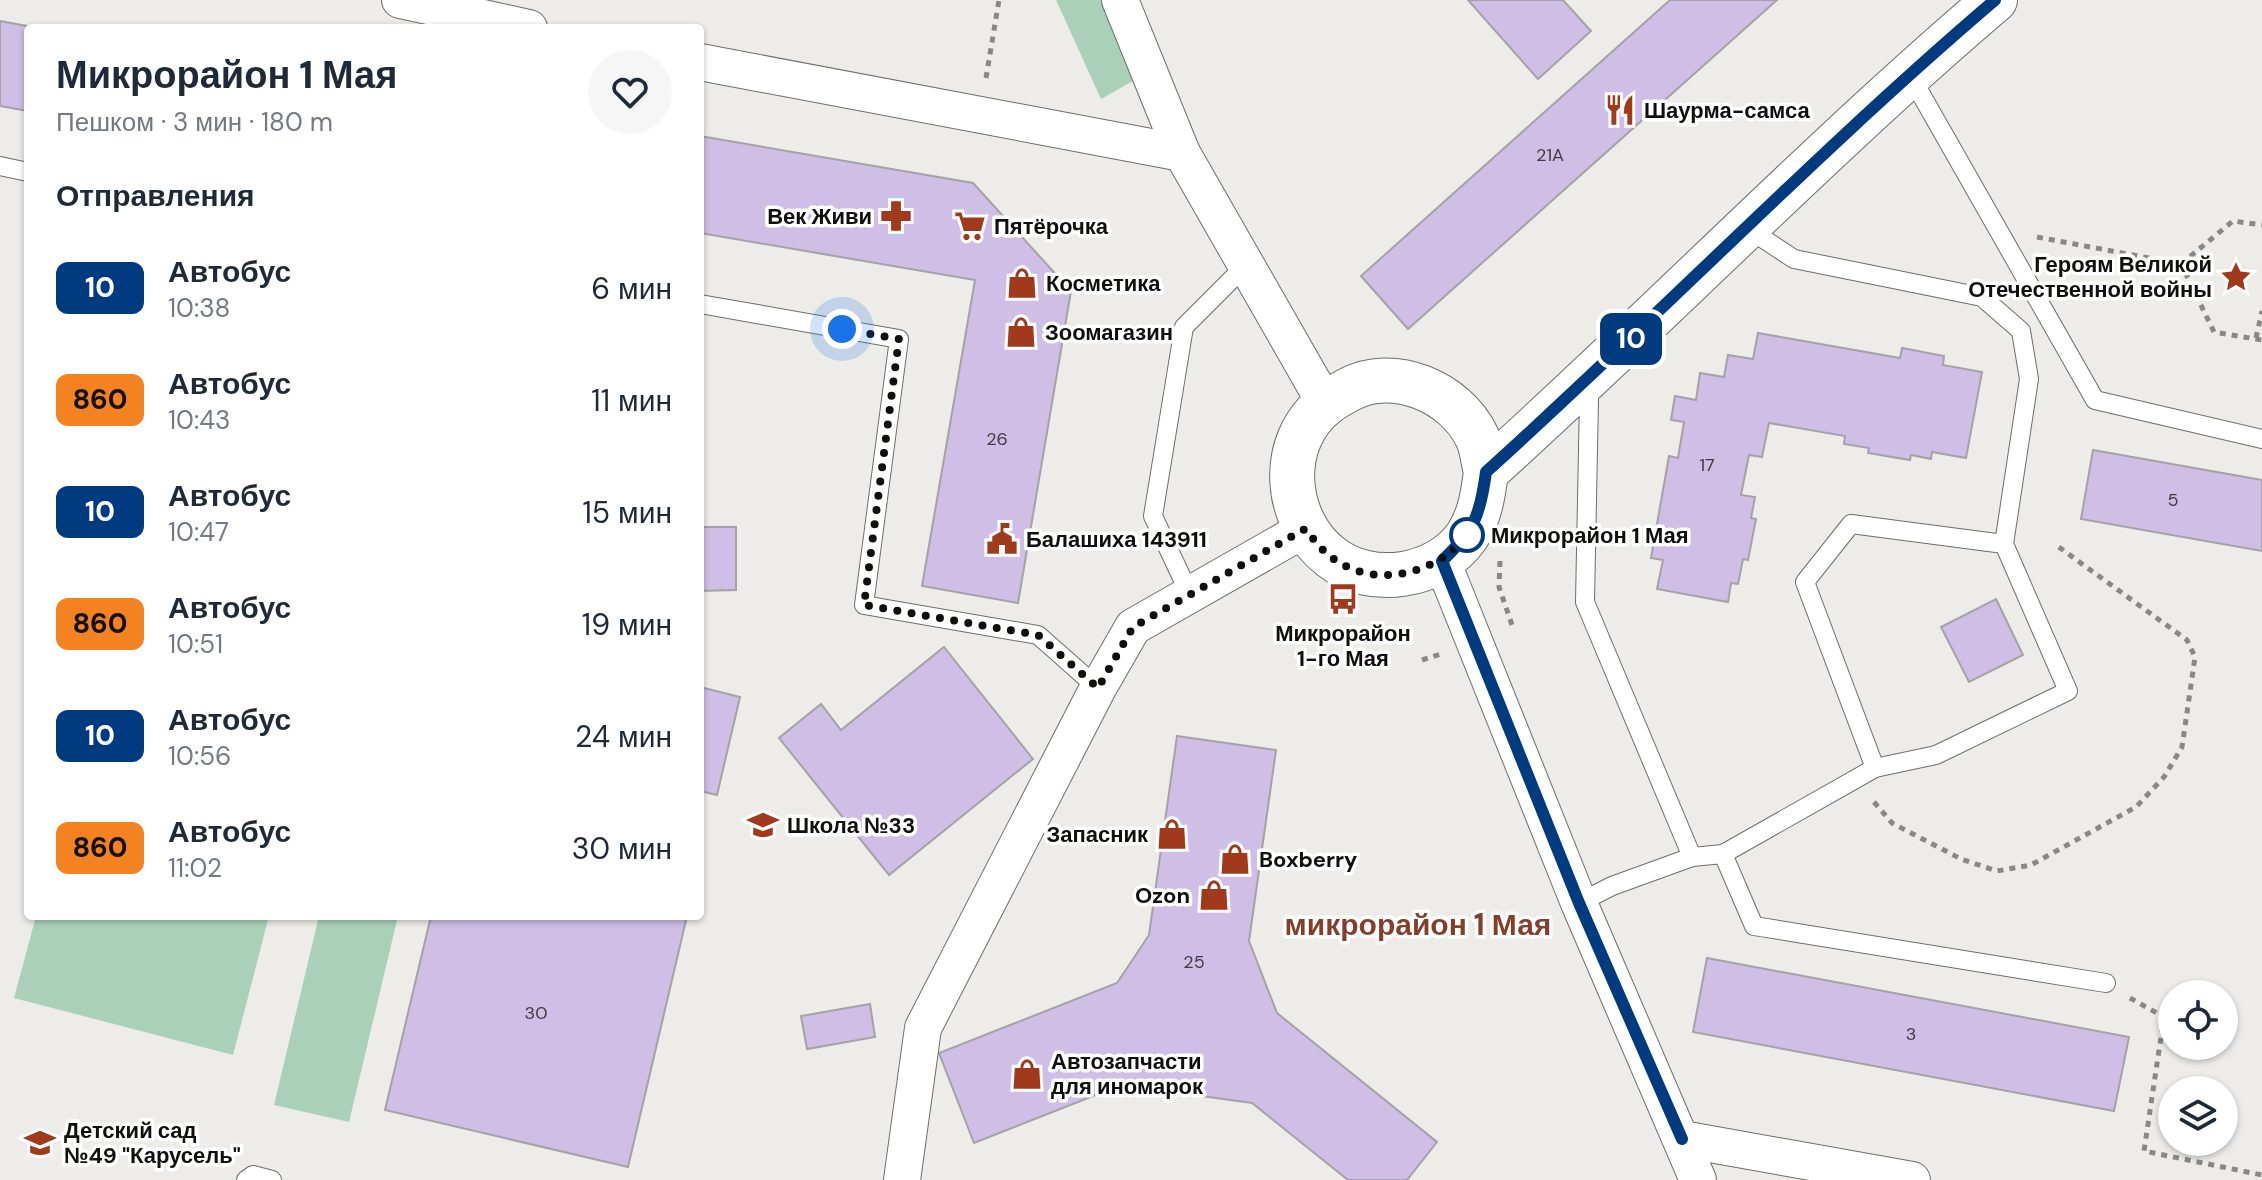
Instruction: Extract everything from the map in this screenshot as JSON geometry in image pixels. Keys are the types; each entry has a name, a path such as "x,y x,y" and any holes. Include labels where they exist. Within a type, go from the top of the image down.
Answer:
{"street":[{"path":"400,0 511,24"},
{"path":"1120,0 1182,153 1325,403"},
{"path":"1486,472 1594,375 1909,73 1995,0"},
{"path":"704,63 1182,153"},
{"path":"1392,380 1427,388 1457,408 1477,437 1486,472 1482,506 1466,537 1442,561 1405,575 1366,574 1331,558 1305,529 1292,497 1292,463 1303,430 1325,403 1357,385 1392,380"},
{"path":"902,1180 923,1028 1098,688 1133,627 1305,529"},
{"path":"1442,561 1579,903 1698,1180"},
{"path":"1682,1139 1912,1180"}],"lane":[{"path":"1909,73 2095,400 2262,439"},
{"path":"0,166 24,171"},
{"path":"1579,903 1612,886 1692,857 1723,854 1875,768 1936,755 2068,691 2004,544 2029,379 2021,331 1982,297 1794,259 1747,228"},
{"path":"1190,595 1153,516 1184,327 1246,265"},
{"path":"704,305 899,339 864,605 1038,635 1098,688"},
{"path":"1594,375 1589,398 1585,602 1692,857"},
{"path":"1875,768 1805,582 1851,524 2004,544"},
{"path":"1723,854 1754,926 2106,983"},
{"path":"246,1180 253,1175 272,1180"}],"path":[{"path":"981,115 999,0"},
{"path":"2181,264 2233,221 2262,225"},
{"path":"1998,230 2181,264"},
{"path":"2181,264 2214,332 2259,339 2262,311"},
{"path":"1855,779 1892,823 1961,859 1997,871 2031,865 2136,807 2164,777 2182,747 2195,657 2187,640 2056,545"},
{"path":"2106,983 2164,1017 2144,1151 2262,1175"}],"green space":[{"path":"1056,0 1109,0 1140,77 1101,99"},
{"path":"35,920 268,920 233,1055 14,998"},
{"path":"318,920 397,920 349,1122 274,1105"}],"building":[{"path":"1468,0 1563,0 1591,31 1538,79"},
{"path":"1670,0 1777,0 1408,329 1361,276"},
{"path":"0,21 24,25 24,110 0,106"},
{"path":"704,137 973,183 1071,291 1018,603 922,586 975,280 704,234"},
{"path":"1758,333 1900,358 1902,348 1944,356 1943,365 1982,372 1966,458 1932,452 1931,459 1911,455 1910,460 1868,453 1869,448 1844,444 1845,436 1769,423 1762,457 1749,455 1741,495 1755,497 1751,518 1756,519 1748,560 1743,559 1738,584 1731,583 1728,602 1657,589 1663,560 1651,558 1669,456 1678,458 1684,422 1671,420 1675,396 1696,400 1700,373 1724,377 1728,355 1753,359"},
{"path":"2093,450 2262,480 2262,551 2081,519"},
{"path":"704,527 736,527 736,590 704,591"},
{"path":"1996,599 2023,655 1969,682 1941,627"},
{"path":"944,647 1033,759 889,875 779,738 821,704 841,730"},
{"path":"704,688 740,697 717,795 704,792"},
{"path":"1177,736 1276,750 1249,941 1277,1013 1437,1142 1407,1180 1348,1180 1252,1103 1121,1085 974,1143 939,1053 1117,983 1149,935"},
{"path":"430,920 686,920 628,1167 385,1110"},
{"path":"1707,958 2129,1037 2114,1111 1693,1032"},
{"path":"870,1004 875,1037 807,1049 801,1016"}],"bus line":[{"name":"10","path":"1682,1139 1579,903 1442,561 1466,537 1482,506 1486,472 1594,375 1909,73 1995,0"}],"place":[{"name":"Шаурма-самса","path":"1620,110"},
{"name":"Век Живи","path":"896,216"},
{"name":"Пятёрочка","path":"970,226"},
{"name":"Героям Великой Отечественной войны","path":"2236,277"},
{"name":"Косметика","path":"1022,283"},
{"name":"Зоомагазин","path":"1021,332"},
{"name":"Микрорайон 1 Мая","path":"1467,535"},
{"name":"Балашиха 143911","path":"1002,539"},
{"name":"Микрорайон 1-го Мая","path":"1343,599"},
{"name":"Школа №33","path":"763,825"},
{"name":"Запасник","path":"1172,834"},
{"name":"Boxberry","path":"1235,859"},
{"name":"Ozon","path":"1214,895"},
{"name":"Автозапчасти для иномарок","path":"1027,1074"},
{"name":"Детский сад №49 \"Карусель\"","path":"40,1143"}],"district":[{"name":"микрорайон 1 Мая","path":"1418,925"}],"route":[{"path":"842,329 899,339 864,605 1038,635 1098,688 1133,627 1305,529 1331,558 1366,574 1405,575 1442,561 1467,535"}]}
